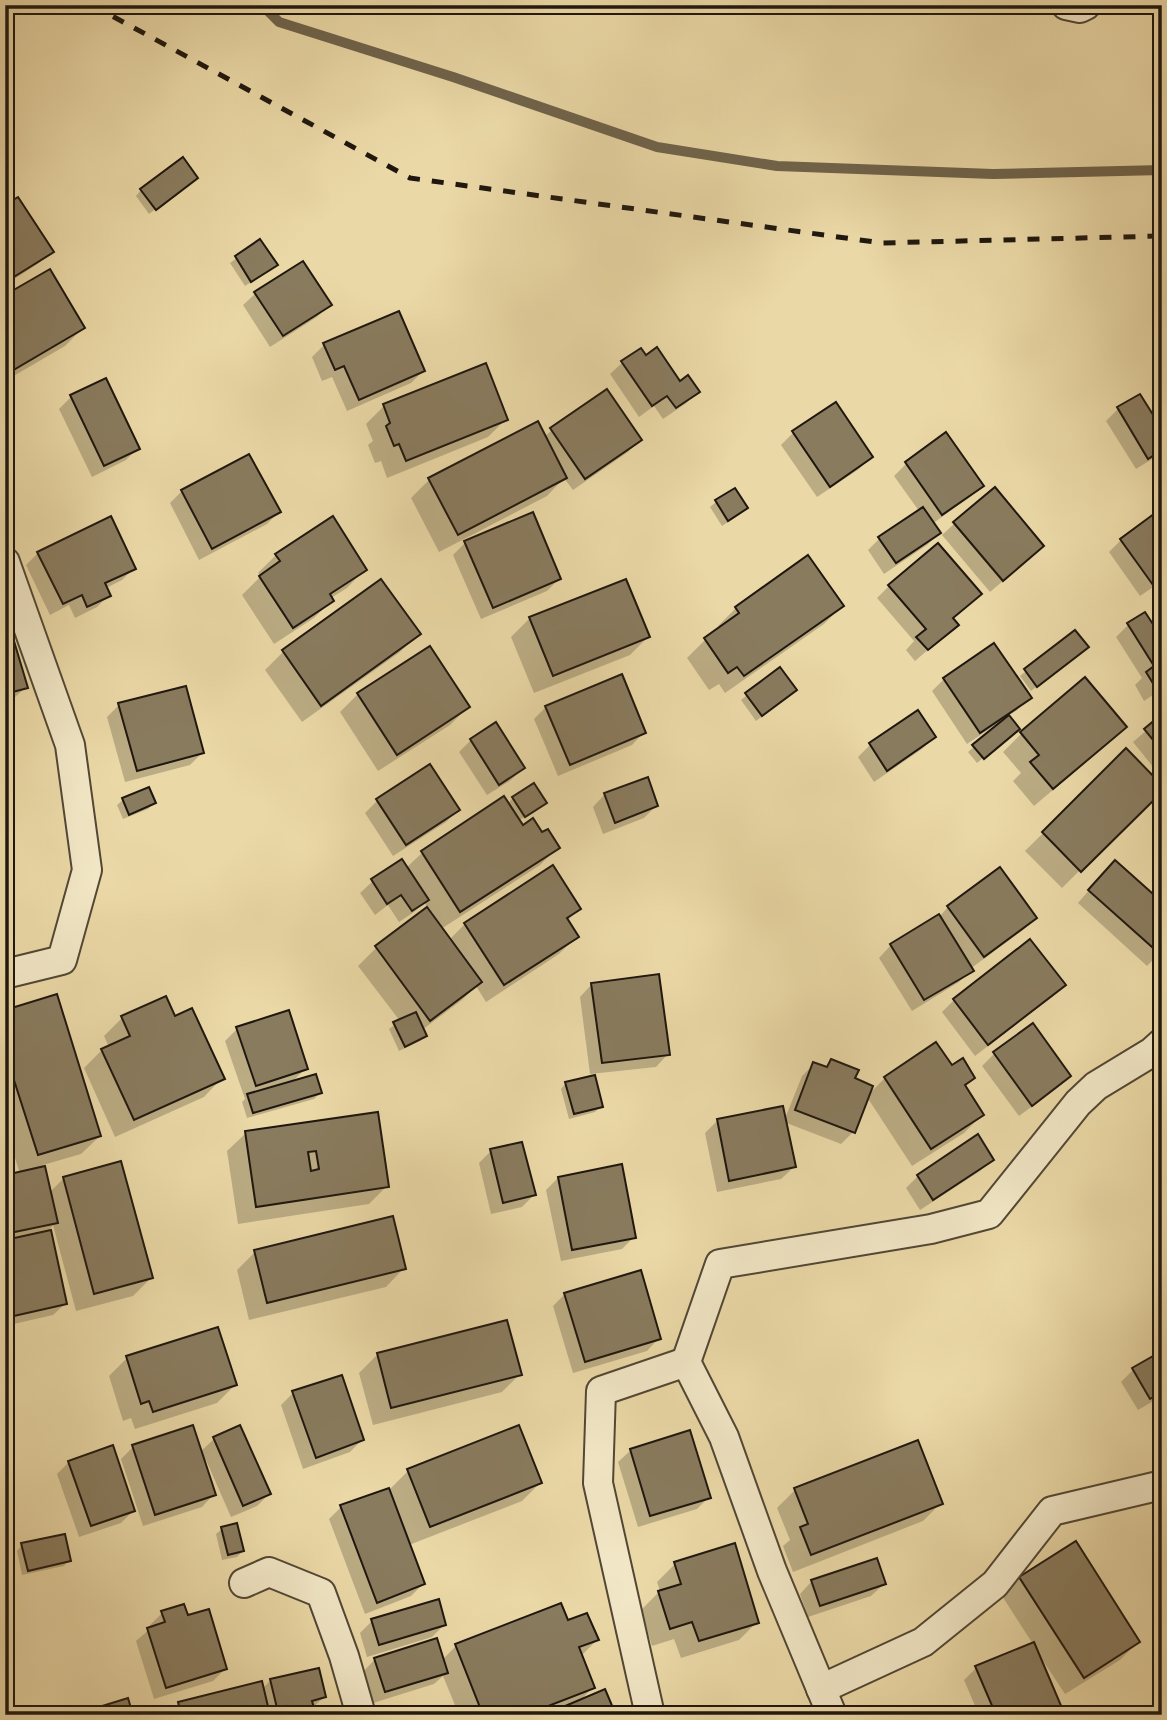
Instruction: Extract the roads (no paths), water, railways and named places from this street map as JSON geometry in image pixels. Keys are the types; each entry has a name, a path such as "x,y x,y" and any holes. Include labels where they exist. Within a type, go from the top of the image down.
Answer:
{"street":[{"path":"1066,5 1080,8 1086,5"},
{"path":"5,562 70,745 87,870 62,960 5,974"},
{"path":"832,1715 772,1571 724,1437 686,1362 720,1264 931,1229 989,1214 1078,1102 1097,1086 1152,1052 1162,1042"},
{"path":"650,1715 598,1483 601,1391 686,1362"},
{"path":"821,1689 923,1642 995,1584 1052,1511 1162,1485"},
{"path":"244,1583 269,1572 321,1593 344,1656 361,1715"}],"waterway":[{"path":"262,5 279,22 453,77 657,147 777,166 993,174 1162,170"}],"railway":[{"path":"92,5 410,178 882,243 1162,236"}]}
